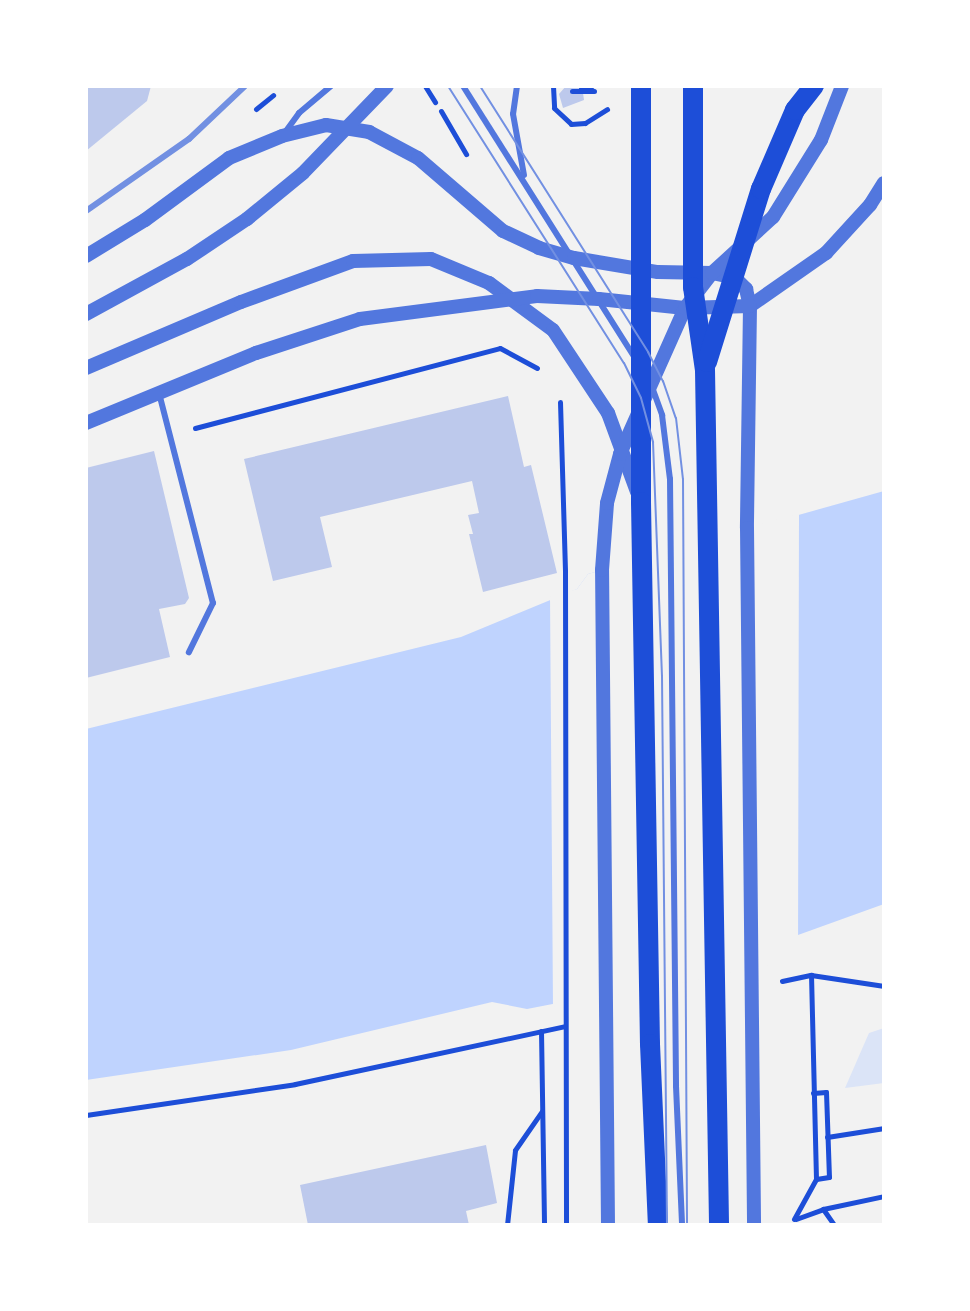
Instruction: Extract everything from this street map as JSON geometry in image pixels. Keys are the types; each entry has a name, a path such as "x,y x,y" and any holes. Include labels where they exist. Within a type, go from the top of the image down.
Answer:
{"main road":[{"path":"641,86 641,502 650,1044 658,1225"},
{"path":"693,86 693,287 705,370 719,1225"},
{"path":"705,370 761,189 795,110 814,86"}],"street":[{"path":"86,314 187,259 247,219 303,173 387,86"},
{"path":"608,1225 602,570 607,503 620,454 685,308 712,273 773,217 821,140 842,86"},
{"path":"86,256 145,220 229,158 282,136 326,125 369,132 418,158 503,231 539,248 574,258 658,272 712,273 735,278 746,289 750,306 747,528 755,1064 754,1225"},
{"path":"86,423 256,353 360,319 537,296 685,308 750,306 826,253 870,205 884,183"},
{"path":"86,368 241,302 353,261 431,259 489,283 553,330 608,413 641,502"}],"lane":[{"path":"282,136 299,113 331,86"},
{"path":"463,86 650,383 666,440 671,550 676,1086 682,1225"},
{"path":"517,86 513,114 525,182"},
{"path":"159,393 213,603 189,652"}],"path":[{"path":"425,86 473,166"},
{"path":"553,86 554,108 571,124 585,123 610,107"},
{"path":"572,91 593,88"},
{"path":"171,434 500,348 546,374"},
{"path":"559,395 566,1225"},
{"path":"884,986 811,975 816,1179 794,1219 823,1209 884,1196"},
{"path":"86,1115 295,1084 541,1031 544,1225"},
{"path":"813,1093 826,1092 829,1177 816,1179"},
{"path":"507,1225 515,1150 542,1110"},
{"path":"827,1137 884,1128"},
{"path":"823,1209 834,1225"}],"shaded area":[{"path":"884,1028 884,1083 845,1088 869,1033"}],"water":[{"path":"884,491 884,904 798,935 798,956 527,1009 492,1002 291,1050 86,1080 86,729 461,637 577,589 588,574"}],"pier":[{"path":"799,514 798,960 553,1007 550,597 577,589 588,574 602,570 603,566"}],"building":[{"path":"86,86 151,86 147,101 86,151"},
{"path":"566,86 582,86 584,100 563,108 559,94"},
{"path":"508,396 524,467 531,465 557,573 483,592 469,534 473,534 468,515 479,513 472,481 320,517 332,567 273,581 244,459"},
{"path":"154,451 189,598 185,604 159,609 170,657 86,678 86,468"},
{"path":"486,1145 497,1203 466,1211 469,1225 308,1225 300,1185"}],"tram line":[{"path":"448,86 624,363 641,398 653,442 662,676 667,1225"},
{"path":"480,86 648,352 663,381 676,418 683,479 687,1225"}],"railway":[{"path":"86,211 189,139 245,86"}]}
